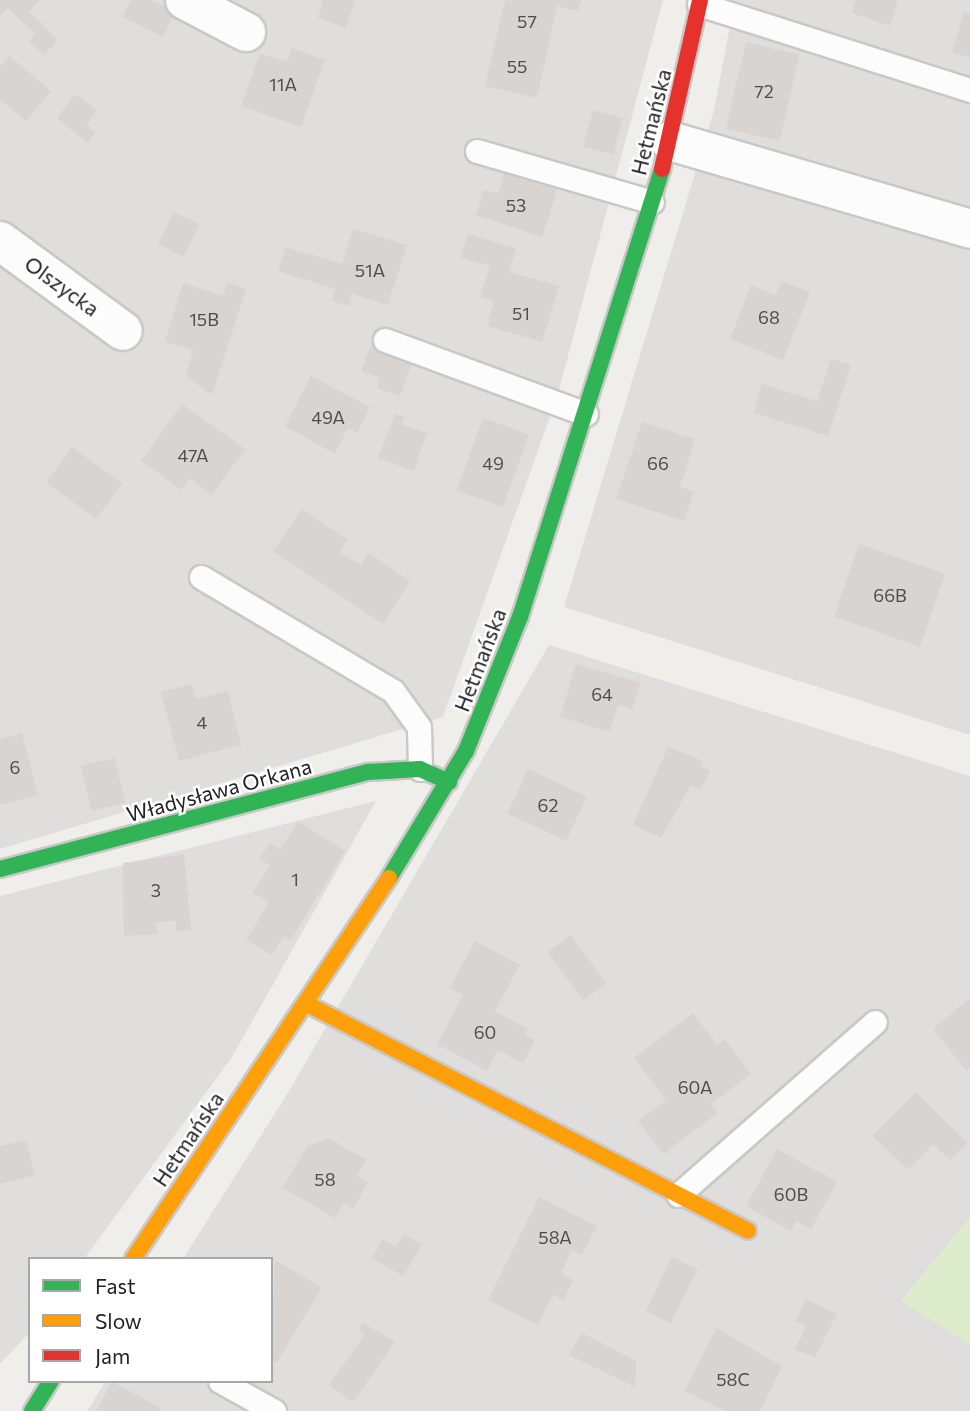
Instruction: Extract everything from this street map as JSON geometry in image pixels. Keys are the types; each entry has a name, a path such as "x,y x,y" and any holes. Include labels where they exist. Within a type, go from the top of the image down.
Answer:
{"street":[{"path":"185,0 246,32"},
{"name":"Hetmańska","path":"134,1257 449,782 520,617 586,414 670,141 700,2"},
{"path":"670,141 970,229"},
{"name":"Olszycka","path":"0,241 124,331"},
{"name":"Władysława Orkana","path":"0,869 368,772 420,769 449,782"},
{"path":"305,1003 748,1231"},
{"path":"32,1411 50,1383"}],"lane":[{"path":"700,2 970,90"},
{"path":"477,151 652,202"},
{"path":"385,340 586,414"},
{"path":"201,577 393,691 419,727 420,769"},
{"path":"678,1195 875,1022"},
{"path":"224,1383 274,1411"}],"shaded area":[{"path":"0,0 663,0 557,397 443,717 0,849"},
{"path":"735,0 970,0 970,735 564,607 714,110"},
{"path":"549,645 970,776 970,1218 902,1300 970,1345 970,1411 87,1411 105,1383 273,1383 273,1257 184,1257 289,1091"},
{"path":"376,801 232,1057 85,1257 28,1257 28,1334 0,1364 0,896"}],"green space":[{"path":"970,1218 970,1345 902,1301"}],"building":[{"path":"0,0 40,0 29,12 58,40 44,55 29,41 35,33 7,8 0,16"},
{"path":"131,0 151,0 175,12 163,37 123,17"},
{"path":"323,0 355,0 346,28 318,18"},
{"path":"505,0 581,0 578,11 557,6 537,98 485,86"},
{"path":"856,0 898,0 890,26 852,13"},
{"path":"964,12 970,14 970,58 952,52"},
{"path":"746,42 800,54 780,141 726,129"},
{"path":"291,48 325,60 301,127 241,106 260,53 287,62"},
{"path":"9,56 51,91 26,121 0,99 0,67"},
{"path":"75,94 97,110 87,125 95,133 87,143 57,118"},
{"path":"593,110 623,118 613,155 583,147"},
{"path":"507,165 560,181 542,237 476,215 484,190 498,194"},
{"path":"174,212 199,224 183,257 158,244"},
{"path":"353,229 407,245 388,305 352,294 349,306 332,301 335,289 278,271 285,247 342,264"},
{"path":"468,234 516,248 509,272 559,286 542,342 487,326 494,301 480,297 490,266 461,258"},
{"path":"782,281 810,292 783,360 730,339 751,285 775,295"},
{"path":"227,282 246,289 212,395 186,376 193,350 165,342 183,283 223,296"},
{"path":"372,342 414,357 400,396 377,388 380,378 361,371"},
{"path":"831,359 851,365 828,436 754,413 762,384 817,401"},
{"path":"311,376 370,407 357,433 348,428 335,454 285,426"},
{"path":"182,404 245,449 212,495 190,478 182,490 141,461"},
{"path":"395,414 404,417 402,424 427,433 414,471 378,458"},
{"path":"483,418 529,435 503,507 457,490"},
{"path":"642,422 695,439 680,487 694,492 684,521 616,499"},
{"path":"72,447 122,483 96,519 46,483"},
{"path":"302,509 348,540 339,552 361,565 369,553 410,581 383,624 273,551"},
{"path":"859,544 945,574 920,646 834,617"},
{"path":"576,664 641,683 632,709 618,705 610,732 560,717"},
{"path":"192,684 196,699 228,691 241,745 179,761 161,692"},
{"path":"22,733 38,795 0,805 0,739"},
{"path":"668,747 703,761 700,766 710,771 701,790 691,785 661,838 633,825"},
{"path":"115,758 125,803 91,811 81,766"},
{"path":"528,769 587,796 566,841 507,813"},
{"path":"298,821 345,851 291,940 284,936 272,955 246,940 269,903 253,892 270,865 259,859 270,843 280,849"},
{"path":"184,854 191,930 176,931 176,921 156,922 157,934 124,936 123,863"},
{"path":"571,935 606,984 583,1001 548,952"},
{"path":"475,941 520,965 495,1011 528,1029 525,1035 535,1040 523,1063 498,1050 487,1071 437,1044 463,995 450,988"},
{"path":"970,998 970,1068 967,1071 933,1029"},
{"path":"693,1013 717,1045 725,1039 751,1074 711,1104 718,1113 663,1154 638,1121 666,1100 634,1058"},
{"path":"916,1092 968,1143 950,1160 933,1144 908,1170 873,1136"},
{"path":"329,1139 367,1160 357,1176 368,1182 353,1209 344,1203 335,1218 283,1188 307,1146"},
{"path":"26,1140 35,1175 0,1184 0,1146"},
{"path":"777,1149 837,1182 811,1229 796,1221 791,1231 746,1206"},
{"path":"539,1197 597,1226 582,1255 572,1250 561,1273 573,1280 564,1300 553,1295 538,1325 488,1300"},
{"path":"404,1234 422,1245 403,1276 372,1258 382,1239 396,1247"},
{"path":"672,1257 697,1269 671,1323 646,1311"},
{"path":"275,1260 322,1288 276,1363 273,1361"},
{"path":"806,1299 837,1314 815,1358 795,1349 806,1326 795,1321"},
{"path":"363,1323 395,1342 353,1402 329,1385 365,1334 358,1329"},
{"path":"716,1328 782,1366 760,1411 725,1411 685,1391"},
{"path":"582,1333 636,1361 635,1387 569,1355"},
{"path":"111,1383 161,1408 159,1411 96,1411"}],"traffic: fast":[{"path":"389,878 466,751 520,617 662,169"},
{"path":"0,869 368,772 420,769 449,782"},
{"path":"32,1411 50,1383"}],"traffic: slow":[{"path":"134,1257 389,878"},
{"path":"305,1003 748,1231"}],"traffic: jam":[{"path":"662,169 700,0"}]}
